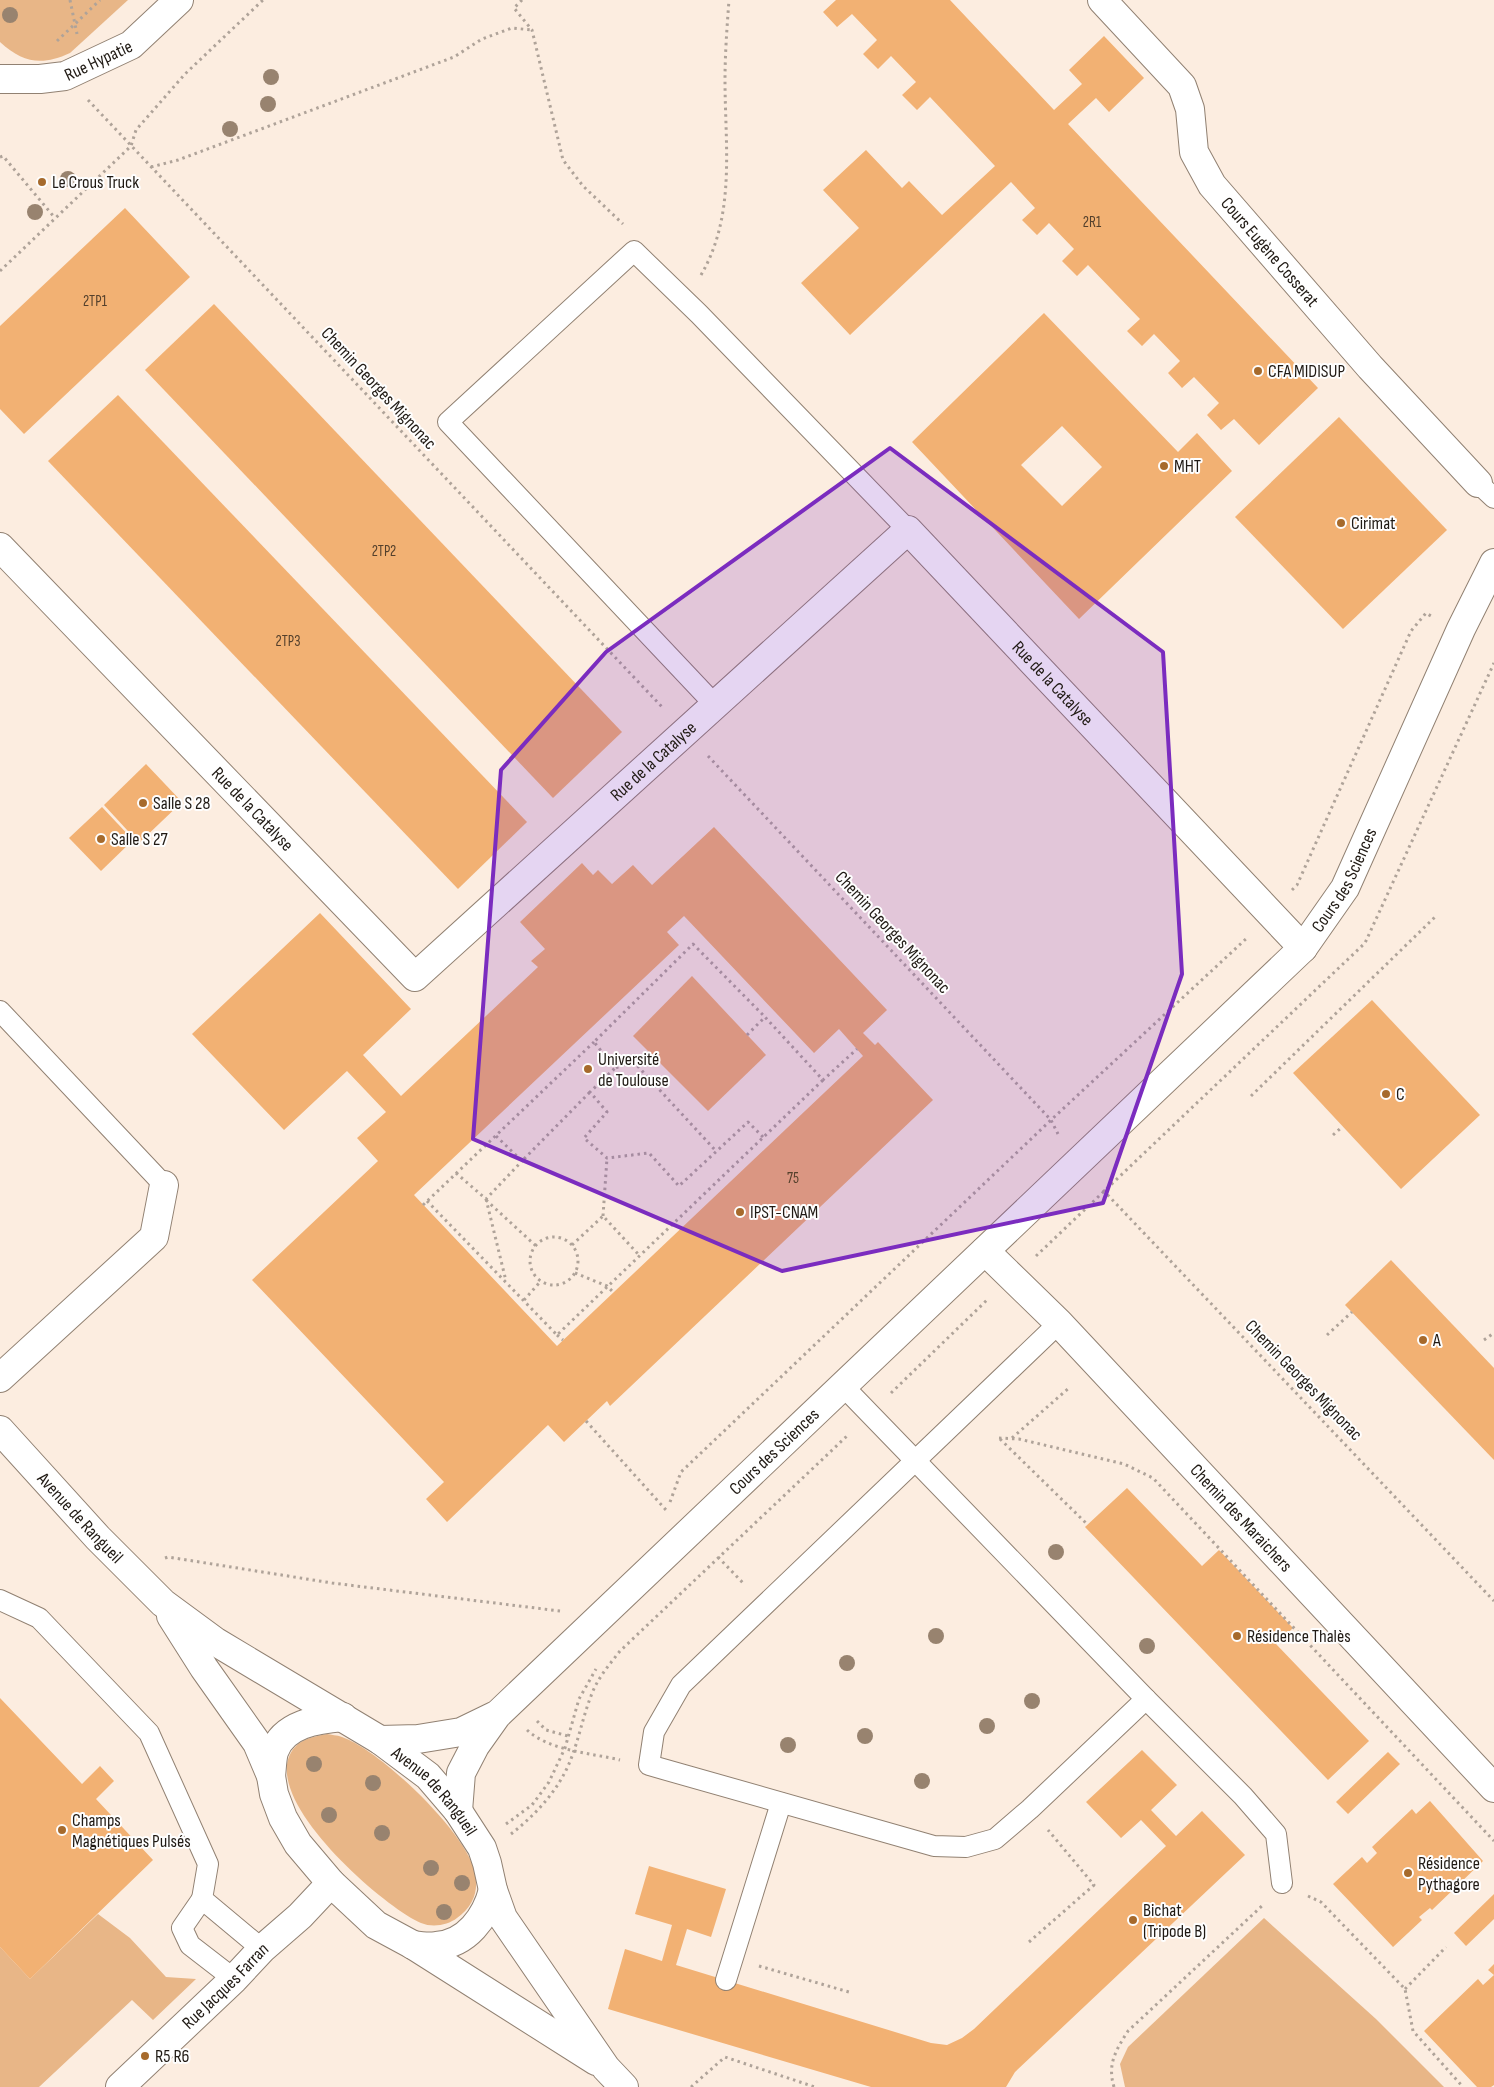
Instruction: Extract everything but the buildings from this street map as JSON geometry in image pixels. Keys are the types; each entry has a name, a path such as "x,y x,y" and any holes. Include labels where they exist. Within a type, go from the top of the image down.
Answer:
{"street":[{"name":"Rue Hypatie","path":"0,79 40,79 64,76 132,45 179,0"},
{"name":"Cours Eugène Cosserat","path":"1102,0 1182,86 1190,110 1194,152 1212,185 1370,367 1486,490"},
{"name":"Rue de la Catalyse","path":"0,547 415,977 908,530 1303,948"},
{"name":"Cours des Sciences","path":"458,1811 461,1773 474,1746 497,1715 1303,948 1345,888 1461,629 1494,563"},
{"path":"2,1377 154,1237 164,1185"},
{"name":"Chemin des Maraichers","path":"985,1251 1059,1323 1494,1788"},
{"name":"Avenue de Rangueil","path":"0,1430 98,1538 163,1603 216,1642 380,1740 428,1776 458,1811 482,1848 492,1890 503,1918 606,2068 624,2087"},
{"name":"Avenue de Rangueil","path":"163,1603 204,1668 257,1743 271,1776 274,1794 283,1818 298,1844 331,1883 376,1925 413,1945 606,2068"},
{"name":"Cours des Sciences","path":"380,1740 418,1739 462,1732 497,1715"},
{"name":"Avenue de Rangueil","path":"271,1776 274,1752 282,1739 294,1728 316,1719 343,1717"},
{"name":"Rue Jacques Farran","path":"120,2087 262,1950 300,1916 331,1883"},
{"name":"Avenue de Rangueil","path":"413,1945 436,1946 448,1944 468,1934 484,1914 492,1890"}],"lane":[{"path":"716,706 448,422 634,251 706,322 908,530"},
{"path":"0,1011 164,1185"},
{"path":"1059,1323 681,1685 654,1732 648,1766 934,1846 966,1847 995,1839 1146,1699"},
{"path":"843,1386 1146,1699 1243,1796 1276,1834 1282,1883"},
{"path":"0,1600 39,1618 149,1733 208,1864 202,1899 182,1928 190,1945 234,1979"},
{"path":"726,1980 781,1803"},
{"path":"202,1899 262,1950"}],"path":[{"path":"70,0 78,40"},
{"path":"54,44 100,0"},
{"path":"0,271 131,146 136,130 185,74 263,0"},
{"path":"522,0 514,8 532,30 563,160 583,186 624,225"},
{"path":"698,280 712,257 726,192 728,144 725,81 729,0"},
{"path":"151,167 178,160 454,58 482,40 512,28 532,30"},
{"name":"Chemin Georges Mignonac","path":"64,76 667,712"},
{"path":"2,157 55,218"},
{"path":"1291,892 1296,885 1411,631 1426,613 1433,617"},
{"name":"Chemin Georges Mignonac","path":"707,754 1051,1120 1061,1141"},
{"path":"1250,1096 1435,917"},
{"path":"660,1518 668,1511 681,1472 1051,1120 1250,935"},
{"path":"423,1205 594,1042 693,944 765,1017 823,1080"},
{"path":"747,1035 765,1017"},
{"path":"594,1042 616,1068"},
{"path":"557,1335 857,1049"},
{"path":"486,1199 590,1092 616,1068 632,1060 716,1151"},
{"path":"590,1092 607,1112 584,1138 607,1158 649,1153 679,1186 748,1122 763,1137"},
{"path":"1333,1135 1342,1127"},
{"path":"496,1136 522,1161"},
{"path":"572,1245 603,1216 607,1158"},
{"path":"456,1174 536,1246"},
{"name":"Chemin Georges Mignonac","path":"1100,1187 1494,1601"},
{"path":"486,1199 506,1283"},
{"path":"427,1201 563,1340"},
{"path":"603,1216 639,1256"},
{"path":"559,1238 572,1245 578,1259 575,1273 564,1283 556,1286 540,1282 534,1276 531,1268 532,1252 543,1240 559,1238"},
{"path":"575,1273 607,1286 614,1293"},
{"path":"524,1300 540,1282"},
{"path":"891,1393 991,1297"},
{"path":"1327,1335 1352,1312"},
{"path":"1484,1340 1494,1333"},
{"path":"1011,1439 1070,1387"},
{"path":"586,1421 668,1511"},
{"path":"508,1836 544,1803 559,1782 568,1765 591,1695 606,1668 620,1651 847,1436"},
{"path":"1088,1525 999,1438 1124,1464 1152,1478 1494,1840"},
{"path":"714,1554 765,1605"},
{"path":"159,1561 168,1557 332,1583 560,1611"},
{"path":"502,1826 532,1804 549,1782 565,1748 579,1699 599,1664"},
{"path":"533,1718 546,1730 568,1736"},
{"path":"527,1729 534,1736 565,1748 648,1766"},
{"path":"1029,1942 1094,1884 1030,1808"},
{"path":"1114,2087 1111,2077 1114,2053 1128,2031 1254,1915 1282,1883 1321,1902 1405,1989 1413,2031 1463,2087"},
{"path":"1405,1989 1446,1947"},
{"path":"732,1959 849,1992"},
{"path":"691,2087 725,2057 815,2087"}],"highlighted area":[{"path":"890,448 1163,652 1182,974 1103,1203 782,1271 473,1139 501,770 606,652"}],"shaded area":[{"path":"0,0 128,0 70,53 42,61 25,58 8,49 0,42"},
{"path":"327,1734 342,1737 378,1758 419,1794 456,1836 468,1855 476,1879 475,1892 471,1904 463,1914 445,1924 430,1925 421,1923 403,1913 352,1871 326,1844 304,1816 290,1789 287,1764 298,1744 316,1736"},
{"path":"98,1914 130,1938 166,1977 196,1979 153,2020 132,2000 39,2087 0,2087 0,1947 30,1979"},
{"path":"1264,1918 1376,2019 1444,2087 1125,2087 1120,2064 1128,2047"}],"place":[{"name":"Le Crous Truck","path":"42,182"},
{"name":"CFA MIDISUP","path":"1258,371"},
{"name":"MHT","path":"1164,466"},
{"name":"Cirimat","path":"1341,523"},
{"name":"Salle S 28","path":"143,803"},
{"name":"Salle S 27","path":"101,839"},
{"name":"Université de Toulouse","path":"588,1069"},
{"name":"C","path":"1386,1094"},
{"name":"IPST-CNAM","path":"740,1212"},
{"name":"A","path":"1423,1340"},
{"name":"Résidence Thalès","path":"1237,1636"},
{"name":"Champs Magnétiques Pulsés","path":"62,1830"},
{"name":"Résidence Pythagore","path":"1408,1873"},
{"name":"Bichat (Tripode B)","path":"1133,1920"},
{"name":"R5 R6","path":"145,2056"}]}
